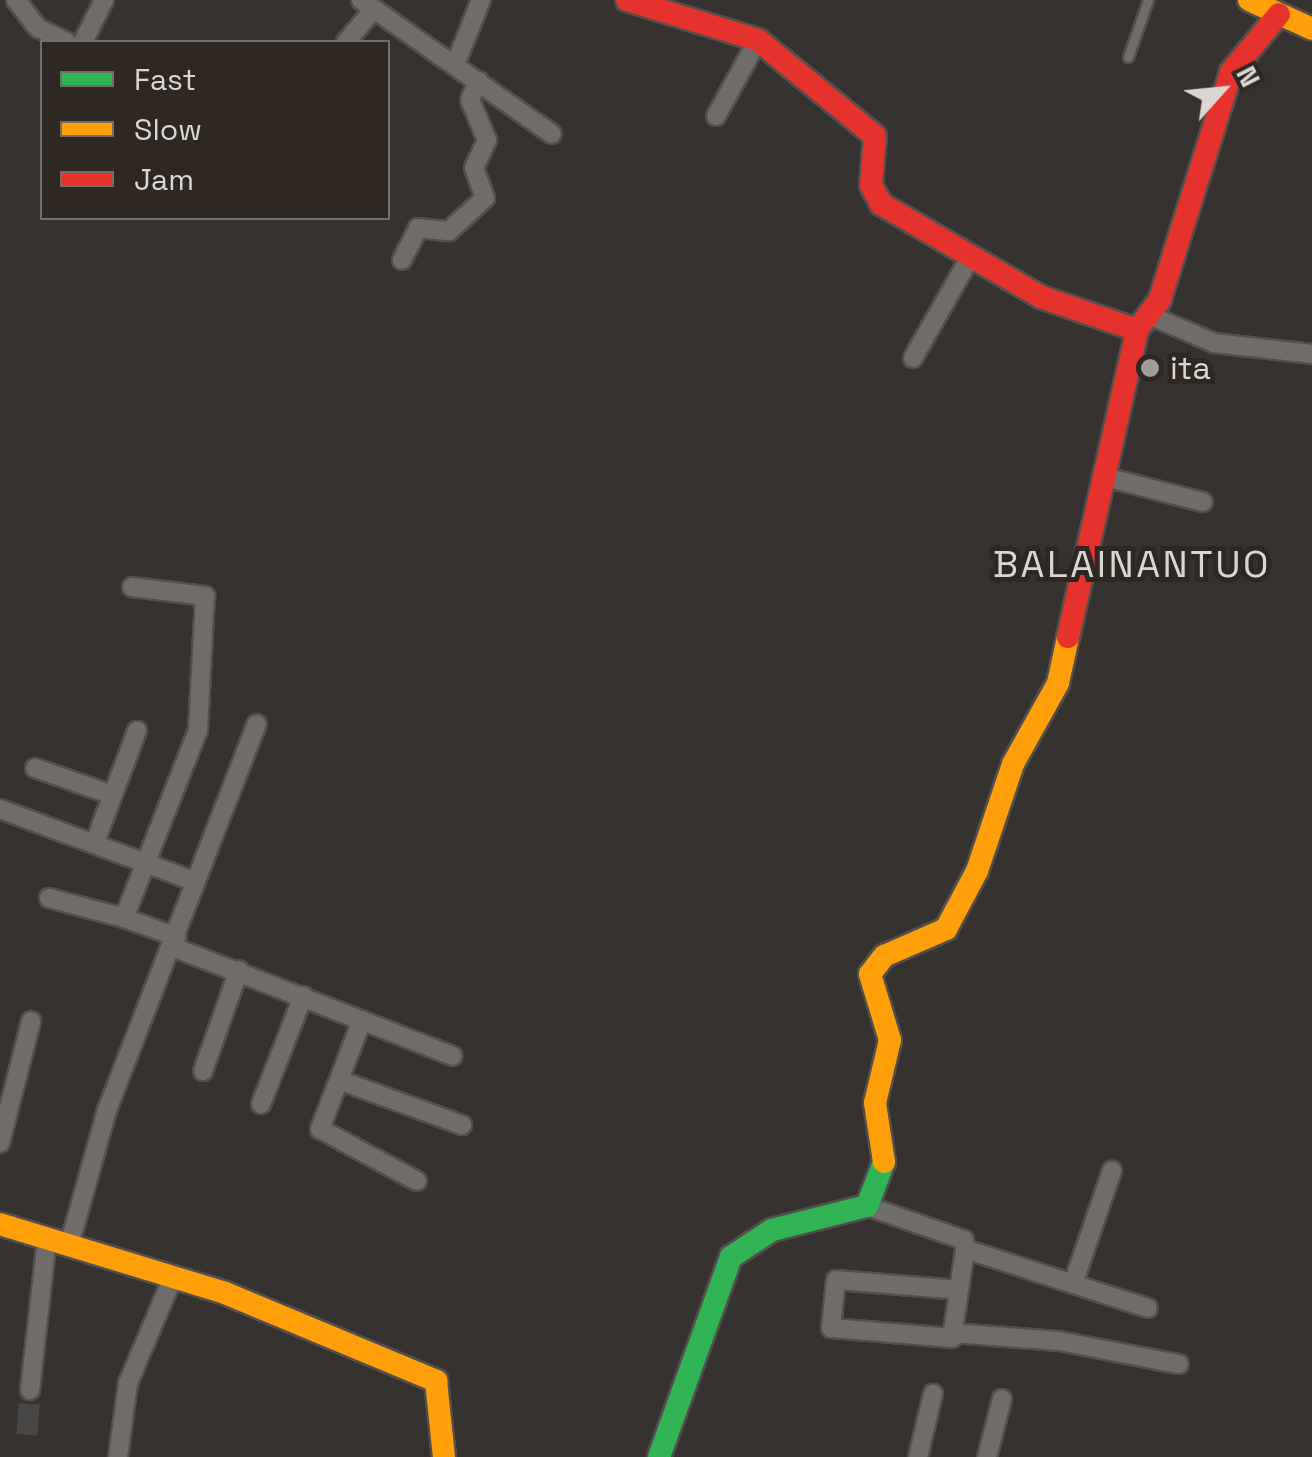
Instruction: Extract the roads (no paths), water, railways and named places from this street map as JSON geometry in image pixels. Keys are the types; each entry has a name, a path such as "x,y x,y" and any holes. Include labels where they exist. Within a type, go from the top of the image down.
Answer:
{"street":[{"path":"16,0 38,28 62,40"},
{"path":"84,40 104,0"},
{"path":"455,64 481,0"},
{"path":"628,0 758,40 875,136 871,185 881,204 1064,308 1142,323 1214,343 1312,354"},
{"path":"347,40 367,4 552,134"},
{"path":"867,1206 888,1167 874,1103 890,1040 870,974 881,957 946,929 977,871 1018,755 1068,656 1142,323 1231,72 1266,6 1312,29"},
{"path":"716,116 758,40"},
{"path":"402,260 418,228 449,231 484,198 474,168 487,140 470,100 478,81"},
{"path":"913,358 970,256"},
{"path":"1105,477 1203,502"},
{"path":"124,918 198,730 205,596 132,587"},
{"path":"30,1390 58,1242 257,724"},
{"path":"95,842 137,731"},
{"path":"35,768 112,795"},
{"path":"0,809 196,882"},
{"path":"49,898 124,918 239,970 452,1056"},
{"path":"203,1070 239,970"},
{"path":"262,1104 304,996"},
{"path":"0,1143 5,1103 31,1020"},
{"path":"362,1020 322,1132 418,1181"},
{"path":"339,1080 462,1125"},
{"path":"1073,1284 1112,1172"},
{"path":"659,1457 732,1256 772,1230 867,1206 958,1236 966,1249 1148,1308"},
{"path":"0,1224 173,1276 436,1381 444,1457"},
{"path":"959,1290 839,1280 830,1288 833,1329 948,1341 953,1333 966,1249"},
{"path":"118,1457 128,1383 173,1276"},
{"path":"953,1333 1059,1341 1180,1364"},
{"path":"918,1457 933,1394"},
{"path":"990,1456 1002,1399"}],"lane":[{"path":"1128,57 1148,0"}],"place":[{"name":"ita","path":"1150,368"}],"district":[{"name":"BALAINANTUO","path":"1132,565"}]}
